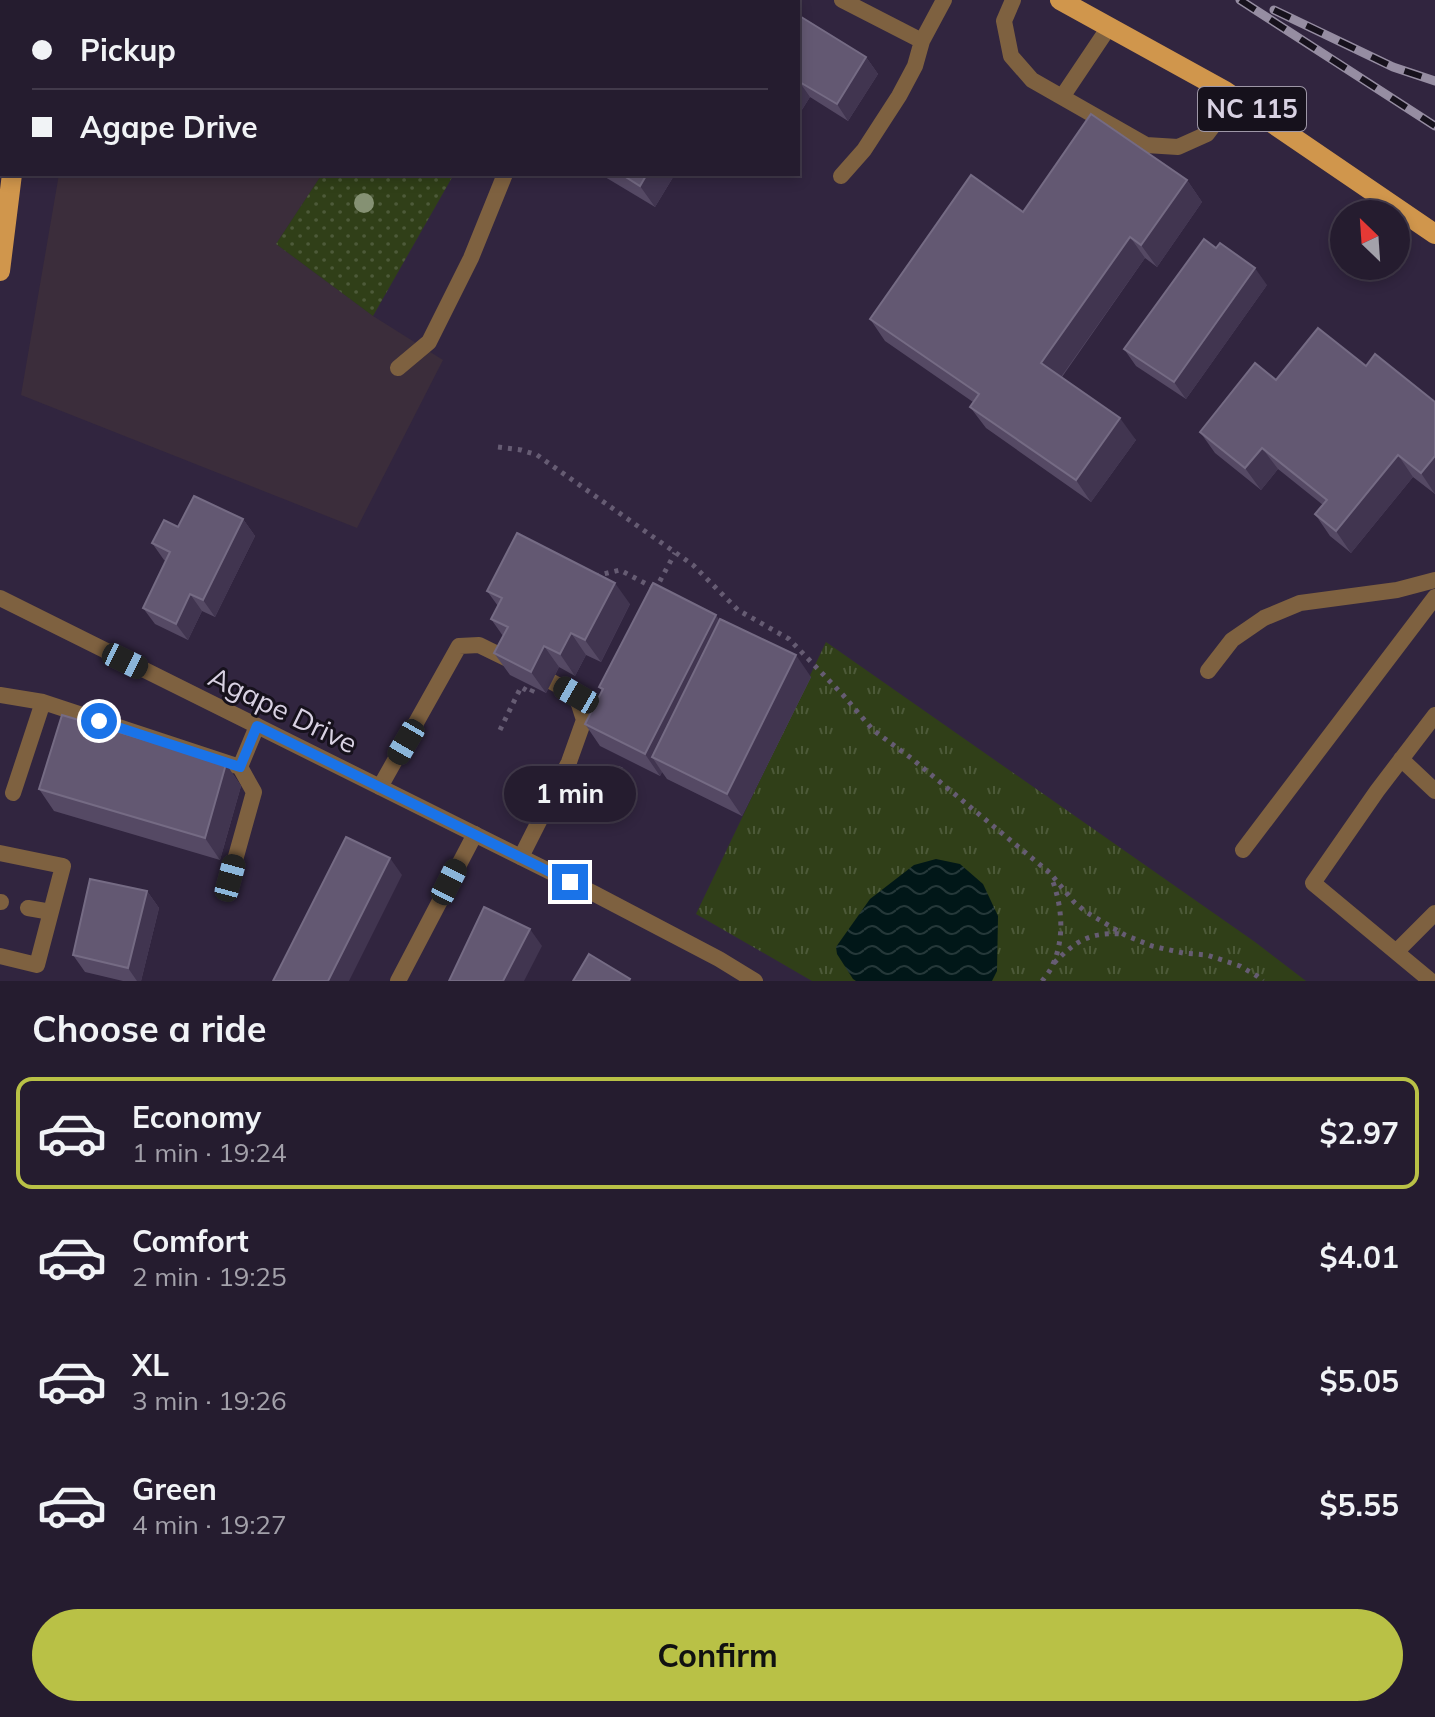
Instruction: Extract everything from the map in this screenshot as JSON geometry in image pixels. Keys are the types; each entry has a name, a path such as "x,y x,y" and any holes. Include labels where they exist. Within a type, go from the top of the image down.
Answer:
{"main road":[{"name":"NC 115","path":"1060,0 1235,97 1435,234"},
{"path":"0,271 12,176"}],"street":[{"path":"842,0 922,41"},
{"path":"841,176 864,150 899,96 915,66 922,41 944,0"},
{"path":"1013,0 1004,21 1011,56 1032,80 1146,145 1178,147 1207,134 1235,97"},
{"path":"1062,97 1109,27"},
{"path":"398,368 429,342 471,258 504,176"},
{"path":"1208,671 1232,640 1264,618 1300,603 1397,590 1435,580"},
{"path":"1243,850 1435,597"},
{"name":"Agape Drive","path":"0,598 521,857 719,959 755,981"},
{"path":"380,787 459,646 479,645 516,663"},
{"path":"521,857 569,762 584,720 576,695 552,682"},
{"path":"0,695 43,702 240,767 254,792 230,878"},
{"path":"13,793 43,702"},
{"path":"1431,981 1313,883 1435,715"},
{"path":"240,767 257,726"},
{"path":"1401,759 1435,791"},
{"path":"398,981 475,834"},
{"path":"0,853 63,866 37,965 0,956"},
{"path":"28,908 51,912"},
{"path":"1396,952 1435,913"}],"path":[{"path":"498,447 537,455 693,565 738,610 789,639 873,730 1050,873 1086,912 1125,935 1152,946 1207,955 1240,966 1263,981"},
{"path":"650,601 675,552"},
{"path":"587,578 620,570 656,589"},
{"path":"500,730 521,687 531,693 535,685"},
{"path":"602,805 621,767"},
{"path":"1050,873 1061,913 1053,964"},
{"path":"1042,981 1068,948 1083,938 1103,933 1125,935"}],"shaded area":[{"path":"59,176 321,176 276,244 373,316 443,360 357,528 21,395"}],"green space":[{"path":"321,176 453,176 373,316 276,244"},
{"path":"826,642 1255,942 1306,981 812,981 696,914"}],"water":[{"path":"936,859 960,864 983,884 998,916 997,971 992,981 853,979 837,954 836,947 870,899 914,865"}],"building":[{"path":"800,16 866,57 837,104 800,82"},
{"path":"1091,114 1187,180 1141,245 1130,237 1041,363 1120,418 1076,480 970,407 979,394 870,319 971,175 1023,212"},
{"path":"624,176 646,176 640,186"},
{"path":"1204,239 1216,248 1220,243 1255,268 1174,382 1124,349"},
{"path":"1318,328 1366,366 1375,354 1435,402 1435,456 1421,473 1398,455 1336,531 1315,514 1327,500 1262,448 1245,468 1200,432 1255,363 1276,380"},
{"path":"194,496 243,519 203,600 190,594 176,624 143,608 170,552 152,543 164,520 178,527"},
{"path":"517,533 615,583 585,640 571,633 560,654 544,646 531,672 494,653 508,627 491,619 502,598 487,591"},
{"path":"653,583 716,615 645,754 585,724 603,689 599,687"},
{"path":"720,619 796,655 727,794 652,757"},
{"path":"62,715 226,764 205,838 39,789"},
{"path":"346,837 390,858 328,981 273,981"},
{"path":"90,879 147,891 128,968 73,955"},
{"path":"484,907 530,929 503,981 449,981"},
{"path":"589,954 630,979 629,981 573,981"}],"railway":[{"path":"1240,0 1435,126"},
{"path":"1274,10 1393,67 1435,81"}],"route":[{"path":"99,721 240,767 257,726 570,882"}]}
